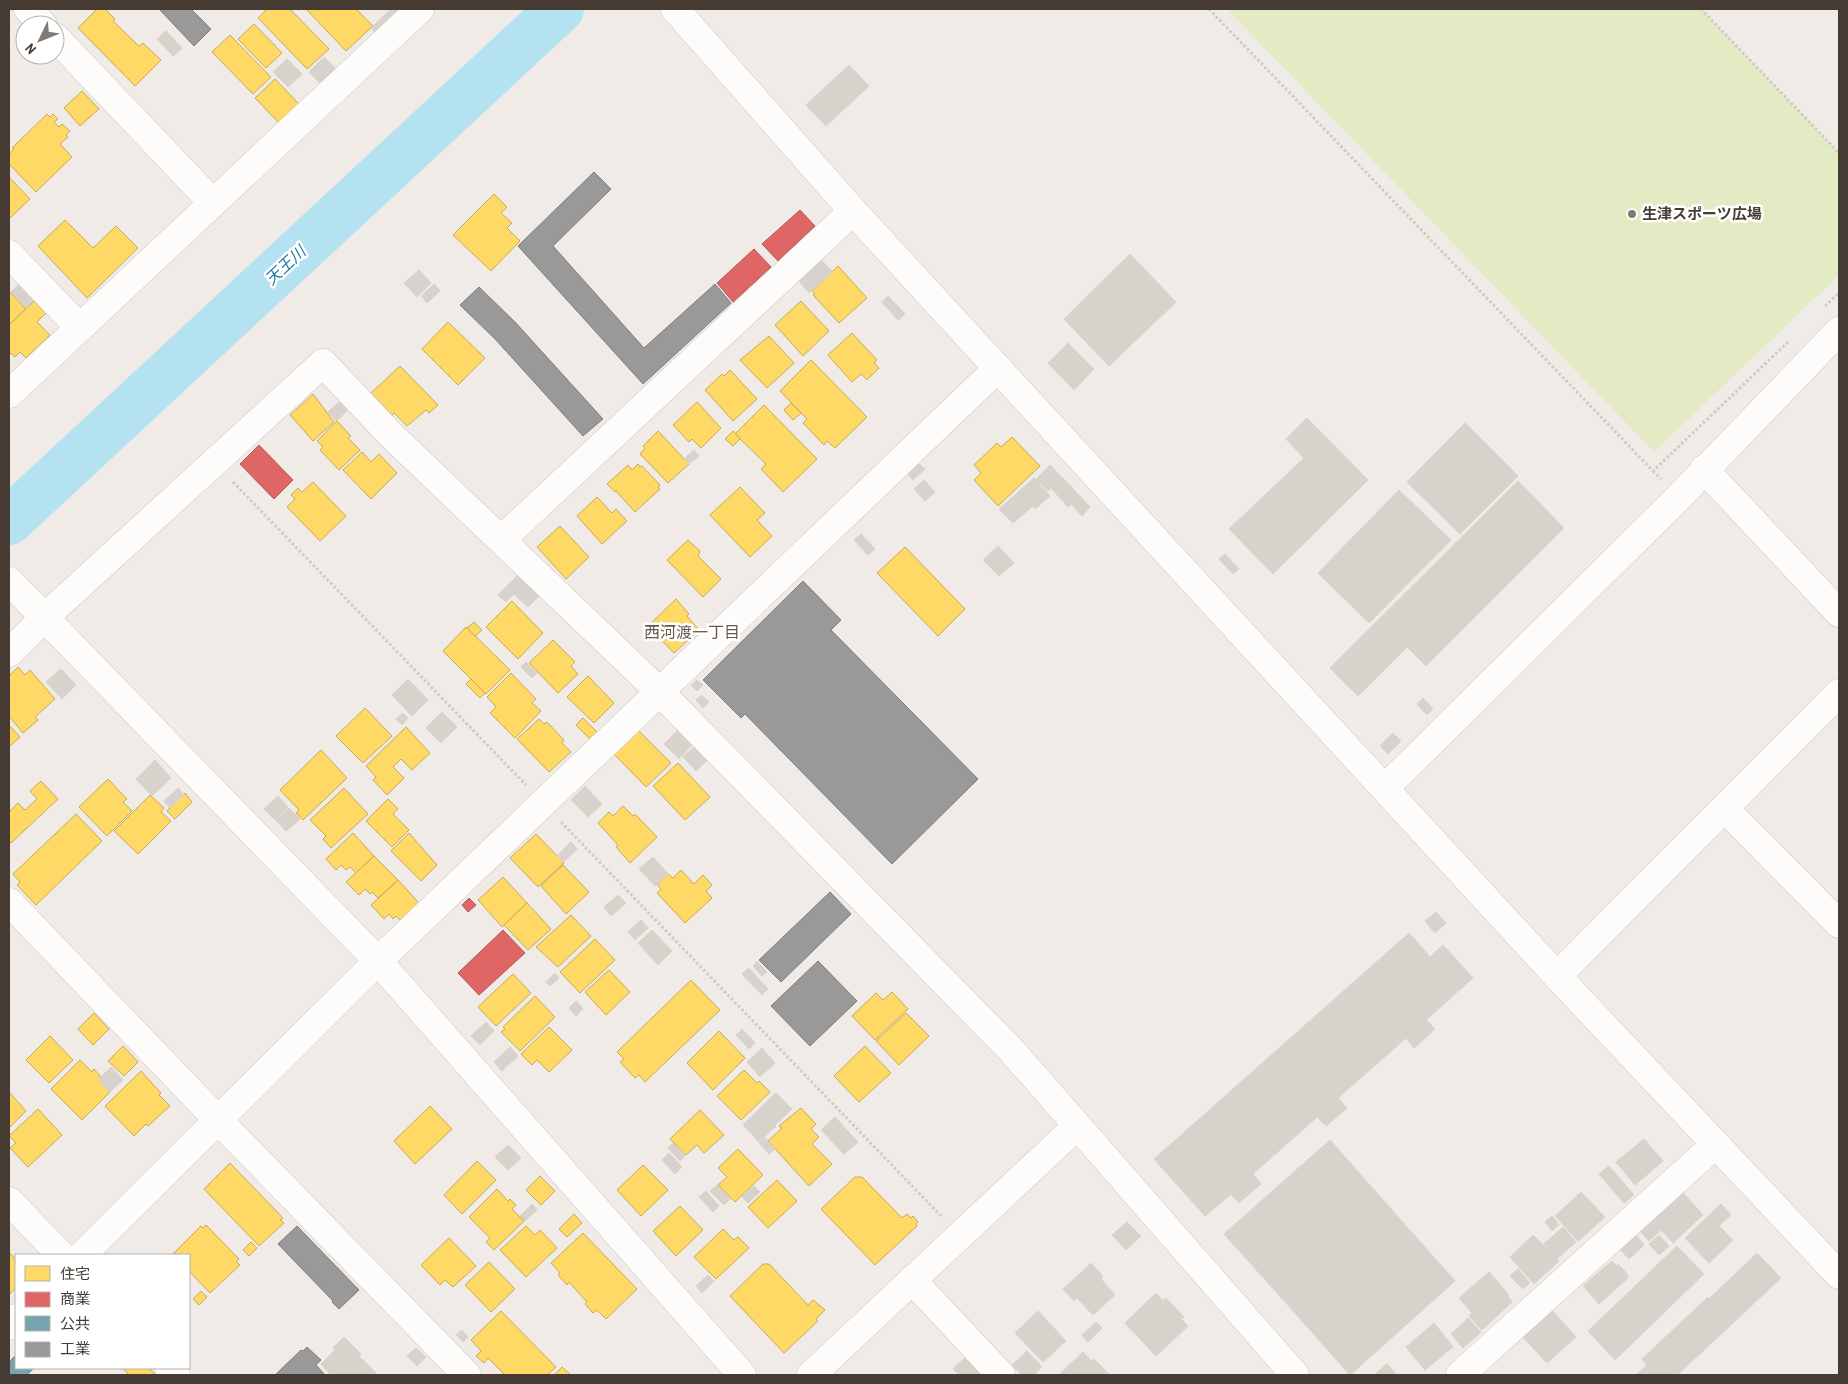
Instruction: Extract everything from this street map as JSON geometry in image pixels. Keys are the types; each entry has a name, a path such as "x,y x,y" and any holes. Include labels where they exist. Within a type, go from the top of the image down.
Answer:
{"street":[{"path":"9,394 420,9"},
{"path":"676,9 853,211 1557,976 1839,1275"},
{"path":"65,48 212,202"},
{"path":"501,540 853,211"},
{"path":"9,254 79,327"},
{"path":"1385,788 1671,505 1839,331"},
{"path":"9,653 323,363 391,435 659,691 1012,1051 1289,1373"},
{"path":"83,1254 378,961 998,368"},
{"path":"1704,470 1839,613"},
{"path":"14,586 378,961 742,1375"},
{"path":"1557,976 1839,693"},
{"path":"1725,808 1839,924"},
{"path":"9,902 467,1375"},
{"path":"811,1375 1076,1126"},
{"path":"1460,1375 1716,1144"},
{"path":"9,1202 60,1254"},
{"path":"912,1280 1001,1375"}],"path":[{"path":"1209,9 1653,470 1789,341"},
{"path":"1701,9 1839,153"},
{"path":"1825,306 1839,293"},
{"path":"215,463 960,1236"}],"green space":[{"name":"生津スポーツ広場","path":"1227,9 1701,9 1839,153 1839,275 1654,452"}],"building: 住宅":[{"path":"97,9 105,9 115,19 113,21 139,46 143,43 161,60 135,86 78,28"},
{"path":"267,9 290,9 329,49 307,69 258,18"},
{"path":"306,9 356,9 373,26 346,51"},
{"path":"254,24 282,53 266,68 238,39"},
{"path":"230,35 271,77 253,94 212,52"},
{"path":"275,79 300,105 280,124 255,98"},
{"path":"82,91 99,109 80,126 64,108"},
{"path":"47,114 50,117 53,114 58,119 54,122 59,127 62,124 70,131 66,135 68,137 60,144 72,157 36,192 9,164 9,154 14,149 12,148"},
{"path":"9,177 30,199 9,219"},
{"path":"494,194 507,207 501,213 512,223 507,228 520,241 491,271 453,235"},
{"path":"65,220 93,248 116,226 138,248 87,298 38,246"},
{"path":"838,266 867,298 839,323 813,295 815,294 812,291"},
{"path":"9,291 26,309 9,325"},
{"path":"34,301 46,313 37,322 50,335 26,358 20,352 15,357 9,352 9,325"},
{"path":"801,301 829,331 803,356 775,325"},
{"path":"448,322 485,358 458,385 422,349"},
{"path":"852,333 877,360 874,363 879,368 867,380 861,374 852,382 828,355"},
{"path":"769,336 794,363 767,388 740,360"},
{"path":"811,360 867,417 835,448 827,441 824,445 803,423 807,419 780,391"},
{"path":"400,366 438,405 429,413 426,410 407,426 394,413 392,415 371,393"},
{"path":"730,370 757,399 733,421 705,390 722,374 724,376"},
{"path":"313,394 334,422 313,441 290,415"},
{"path":"697,402 721,428 701,448 692,439 689,442 673,425"},
{"path":"791,403 801,413 793,420 784,410"},
{"path":"764,405 817,459 783,492 761,469 766,464 735,434"},
{"path":"337,421 351,436 348,438 360,450 339,470 320,450 323,447 317,441"},
{"path":"658,431 689,464 668,483 640,454 645,448 643,446"},
{"path":"733,431 740,439 733,446 725,439"},
{"path":"1012,437 1040,466 998,506 974,480 981,473 974,465 997,443 1001,447"},
{"path":"362,452 371,462 379,454 397,473 371,499 343,470"},
{"path":"638,464 660,485 658,487 660,489 635,512 607,484 628,465 632,470"},
{"path":"313,482 346,516 320,541 287,507 295,499 291,495 298,488 302,492"},
{"path":"740,487 765,513 757,520 772,536 750,557 710,515"},
{"path":"597,497 612,513 616,509 627,521 602,544 577,516"},
{"path":"560,526 589,557 566,579 537,547"},
{"path":"688,540 700,551 698,556 721,579 703,597 667,560"},
{"path":"905,547 965,609 938,636 877,573"},
{"path":"676,599 689,614 687,616 699,630 674,653 648,626"},
{"path":"512,601 543,633 518,659 486,627"},
{"path":"474,622 482,630 475,636 467,628"},
{"path":"466,627 510,670 486,694 443,651"},
{"path":"553,640 575,662 571,666 578,674 558,693 529,663"},
{"path":"18,667 25,675 30,670 55,699 35,717 38,720 23,733 9,716 9,676"},
{"path":"511,673 536,699 532,703 541,711 515,738 490,713 496,707 487,697"},
{"path":"588,676 614,703 594,723 567,697"},
{"path":"471,679 485,693 480,698 466,684"},
{"path":"365,708 392,736 363,763 336,736"},
{"path":"583,718 597,732 590,739 576,725"},
{"path":"539,719 544,724 547,722 564,740 562,743 571,752 549,772 517,739"},
{"path":"9,725 20,737 9,747"},
{"path":"406,727 430,753 412,770 401,759 393,767 404,778 387,795 373,780 376,777 366,766"},
{"path":"638,730 671,763 646,787 614,754"},
{"path":"321,750 347,778 303,820 296,813 299,810 280,790"},
{"path":"678,763 710,797 685,820 653,786"},
{"path":"108,779 127,799 123,802 132,811 107,836 79,807"},
{"path":"41,781 58,799 11,843 9,840 9,812 18,803 25,810 37,799 30,791"},
{"path":"344,788 368,814 331,848 323,839 326,836 310,820"},
{"path":"185,793 192,802 175,819 167,811"},
{"path":"150,795 164,808 161,812 171,821 138,854 114,831"},
{"path":"388,799 398,809 393,814 409,830 392,847 366,821"},
{"path":"623,806 633,816 635,814 657,837 630,863 616,847 618,845 598,823 609,812 613,816"},
{"path":"76,814 102,841 36,905 17,885 20,882 13,874"},
{"path":"353,833 374,856 356,873 350,867 346,870 341,865 336,870 326,859"},
{"path":"409,833 437,865 421,881 391,851"},
{"path":"536,834 564,863 538,887 510,858"},
{"path":"374,856 398,880 378,898 372,892 370,894 365,889 359,895 346,882"},
{"path":"563,865 589,892 566,914 541,886"},
{"path":"681,870 694,884 703,875 712,885 706,891 712,898 685,923 657,893 661,889 657,884 668,874 673,878"},
{"path":"503,877 527,903 502,927 478,900"},
{"path":"398,880 419,903 400,920 396,916 393,919 389,914 384,919 371,905"},
{"path":"527,903 551,929 528,950 504,925"},
{"path":"571,915 591,936 558,967 536,947"},
{"path":"595,939 615,960 580,993 560,972"},
{"path":"609,970 630,992 606,1015 585,992"},
{"path":"513,974 531,993 496,1026 478,1007"},
{"path":"691,980 720,1010 645,1082 639,1075 635,1078 620,1062 624,1059 617,1052"},
{"path":"892,992 908,1009 875,1040 852,1016 876,993 883,1000"},
{"path":"535,996 555,1017 520,1051 501,1032 505,1029 503,1027"},
{"path":"94,1013 109,1029 93,1045 78,1029"},
{"path":"906,1013 929,1036 899,1065 876,1041"},
{"path":"549,1027 572,1050 549,1072 537,1060 532,1065 521,1054"},
{"path":"719,1031 745,1058 713,1090 687,1063"},
{"path":"50,1036 73,1060 49,1083 26,1060"},
{"path":"123,1046 138,1062 124,1076 108,1061"},
{"path":"865,1046 891,1073 859,1102 834,1076"},
{"path":"80,1060 92,1072 94,1069 101,1077 98,1080 110,1092 82,1120 51,1089"},
{"path":"744,1070 757,1083 759,1081 770,1092 741,1120 717,1096"},
{"path":"141,1071 170,1106 148,1126 146,1124 134,1136 105,1106"},
{"path":"9,1092 26,1111 9,1128"},
{"path":"430,1106 452,1129 415,1164 394,1141"},
{"path":"801,1108 816,1124 811,1129 819,1137 812,1144 832,1164 809,1186 768,1141 782,1128 779,1126"},
{"path":"38,1109 62,1135 28,1167 10,1148 16,1143 9,1136"},
{"path":"700,1110 724,1135 704,1153 697,1145 686,1155 670,1139"},
{"path":"738,1149 763,1175 735,1202 718,1185 727,1177 718,1168"},
{"path":"477,1161 496,1180 462,1214 444,1195"},
{"path":"230,1163 283,1218 280,1220 284,1223 259,1246 204,1189"},
{"path":"643,1165 668,1190 641,1216 617,1190"},
{"path":"540,1176 555,1191 541,1205 526,1190"},
{"path":"855,1177 862,1177 902,1218 907,1214 911,1218 913,1216 918,1222 917,1226 875,1265 821,1209"},
{"path":"777,1180 797,1201 768,1228 748,1207"},
{"path":"497,1189 508,1201 510,1199 516,1205 512,1209 524,1221 494,1250 486,1242 490,1238 469,1217"},
{"path":"680,1206 703,1230 676,1256 653,1231"},
{"path":"574,1214 582,1223 567,1237 559,1229"},
{"path":"206,1225 239,1259 236,1262 240,1265 210,1293 190,1272 190,1254 173,1254 201,1226 203,1228"},
{"path":"526,1226 535,1235 540,1230 557,1248 526,1277 500,1250"},
{"path":"723,1229 734,1240 738,1237 749,1248 716,1279 694,1257"},
{"path":"583,1233 637,1289 606,1319 597,1310 593,1313 585,1304 587,1302 569,1282 567,1285 551,1263"},
{"path":"449,1238 476,1266 453,1287 445,1280 440,1285 421,1265"},
{"path":"251,1242 257,1248 249,1256 243,1250"},
{"path":"9,1252 15,1259 15,1289 9,1295"},
{"path":"489,1262 515,1289 491,1312 465,1285"},
{"path":"763,1264 769,1264 808,1305 813,1300 825,1310 816,1319 818,1321 784,1353 730,1296"},
{"path":"201,1291 207,1297 199,1305 193,1299"},
{"path":"501,1311 556,1367 547,1375 505,1375 488,1358 484,1363 476,1356 481,1351 471,1340"},
{"path":"562,1367 571,1375 554,1375"},
{"path":"123,1369 150,1369 156,1375 129,1375"}],"building: 商業":[{"path":"800,210 815,226 778,261 762,244"},
{"path":"754,249 771,267 733,302 717,283"},
{"path":"259,445 293,480 274,499 240,464"},
{"path":"469,898 476,905 468,912 462,905"},
{"path":"503,930 525,953 479,995 458,973"}],"building: 公共":[{"path":"15,1356 15,1369 33,1369 27,1375 9,1375 9,1362"}],"building: 工業":[{"path":"159,9 191,9 211,29 194,46"},
{"path":"594,172 611,189 553,246 644,348 715,284 731,303 643,384 518,246"},
{"path":"479,287 515,322 603,419 583,436 496,340 460,305"},
{"path":"803,581 841,620 831,630 978,779 892,864 745,714 741,718 703,680"},
{"path":"830,892 851,914 781,982 759,960"},
{"path":"818,961 857,1001 810,1046 771,1006"},
{"path":"297,1226 359,1290 339,1309 278,1244"},
{"path":"307,1347 321,1360 316,1365 325,1375 275,1375 301,1350 303,1351"}],"building: その他":[{"path":"391,9 401,9 378,35 371,28"},
{"path":"166,31 182,48 173,56 157,39"},
{"path":"324,57 337,70 322,85 309,72"},
{"path":"287,59 302,74 288,87 273,72"},
{"path":"849,65 869,86 826,126 806,105"},
{"path":"1130,254 1176,302 1109,366 1064,319"},
{"path":"820,259 833,272 809,293 798,280"},
{"path":"419,270 431,283 417,297 404,283"},
{"path":"23,280 38,296 26,308 11,292"},
{"path":"434,284 440,291 427,303 421,296"},
{"path":"888,296 905,314 898,320 882,302"},
{"path":"1068,343 1094,369 1074,390 1048,363"},
{"path":"340,401 348,410 336,421 328,412"},
{"path":"1307,418 1368,480 1273,574 1229,529 1304,458 1286,439"},
{"path":"1465,423 1518,476 1460,534 1407,482"},
{"path":"694,450 699,456 689,464 684,459"},
{"path":"919,464 925,469 913,480 908,475"},
{"path":"1050,465 1062,478 1048,491 1036,479"},
{"path":"1034,478 1050,496 1035,509 1033,506 1013,523 999,509"},
{"path":"1063,478 1090,507 1082,516 1071,504 1068,507 1052,489"},
{"path":"924,480 935,492 925,501 914,489"},
{"path":"1518,481 1564,528 1426,666 1407,647 1358,696 1330,668"},
{"path":"1399,490 1451,540 1369,623 1318,573"},
{"path":"861,534 875,549 868,555 854,540"},
{"path":"998,546 1014,563 999,576 983,560"},
{"path":"1225,554 1239,569 1233,574 1219,559"},
{"path":"518,575 539,596 528,607 514,594 506,602 498,595"},
{"path":"526,662 537,673 532,678 521,667"},
{"path":"61,669 76,685 62,699 46,682"},
{"path":"408,679 428,700 412,716 392,695"},
{"path":"697,680 703,685 697,691 691,685"},
{"path":"702,695 709,702 703,708 696,700"},
{"path":"1423,698 1433,709 1427,715 1417,704"},
{"path":"442,712 457,727 441,743 426,728"},
{"path":"403,713 408,718 402,725 396,719"},
{"path":"677,731 692,745 679,759 664,744"},
{"path":"1393,733 1401,741 1388,754 1380,746"},
{"path":"694,747 707,760 696,771 683,757"},
{"path":"155,760 171,778 152,796 136,779"},
{"path":"585,786 602,804 588,817 571,800"},
{"path":"178,788 184,795 170,808 164,801"},
{"path":"278,796 288,807 275,820 264,809"},
{"path":"289,808 300,819 286,831 276,820"},
{"path":"571,842 577,849 563,862 557,856"},
{"path":"653,857 668,874 655,886 639,869"},
{"path":"618,895 626,903 611,916 604,907"},
{"path":"1436,912 1446,923 1435,933 1425,921"},
{"path":"641,920 648,928 635,940 628,932"},
{"path":"652,930 672,951 658,965 638,943"},
{"path":"1409,933 1430,957 1443,945 1473,978 1426,1020 1435,1029 1414,1048 1406,1038 1338,1098 1347,1108 1326,1126 1317,1117 1253,1174 1261,1184 1239,1203 1231,1194 1205,1216 1154,1159"},
{"path":"757,961 767,972 762,976 753,966"},
{"path":"749,968 768,989 762,995 742,974"},
{"path":"555,973 559,978 550,986 546,982"},
{"path":"576,1001 583,1009 576,1016 569,1008"},
{"path":"486,1022 494,1031 480,1045 471,1036"},
{"path":"742,1029 755,1043 749,1049 736,1035"},
{"path":"510,1047 518,1056 502,1071 494,1062"},
{"path":"762,1048 775,1063 760,1077 747,1062"},
{"path":"111,1067 123,1080 110,1092 98,1080"},
{"path":"776,1093 792,1109 775,1125 759,1109"},
{"path":"760,1109 776,1126 759,1142 743,1125"},
{"path":"835,1117 858,1142 844,1154 821,1130"},
{"path":"765,1138 775,1149 769,1154 759,1143"},
{"path":"1644,1139 1663,1161 1635,1185 1616,1162"},
{"path":"1330,1140 1391,1209 1286,1303 1224,1234"},
{"path":"673,1143 686,1155 680,1161 668,1148"},
{"path":"508,1145 521,1158 508,1170 495,1157"},
{"path":"669,1153 682,1167 675,1174 662,1160"},
{"path":"1609,1166 1634,1195 1624,1203 1599,1174"},
{"path":"717,1185 730,1199 724,1205 710,1191"},
{"path":"754,1186 760,1192 748,1203 742,1197"},
{"path":"706,1191 719,1206 713,1212 699,1197"},
{"path":"1581,1192 1605,1217 1578,1241 1555,1216"},
{"path":"1683,1193 1703,1215 1673,1243 1653,1221"},
{"path":"532,1204 537,1210 525,1221 520,1216"},
{"path":"1721,1204 1731,1215 1719,1226 1733,1240 1709,1263 1685,1238"},
{"path":"1391,1209 1455,1281 1350,1375 1286,1303"},
{"path":"1552,1216 1559,1225 1552,1231 1545,1222"},
{"path":"1649,1216 1661,1230 1649,1241 1637,1228"},
{"path":"1127,1222 1141,1236 1126,1250 1112,1235"},
{"path":"1563,1227 1576,1242 1557,1259 1544,1244"},
{"path":"1633,1231 1644,1245 1629,1259 1617,1246"},
{"path":"1533,1235 1559,1261 1534,1284 1510,1257"},
{"path":"1659,1235 1669,1246 1659,1255 1649,1244"},
{"path":"1677,1246 1704,1274 1615,1360 1588,1331"},
{"path":"1757,1253 1781,1278 1733,1323 1710,1298"},
{"path":"1612,1261 1617,1266 1618,1264 1628,1275 1628,1278 1599,1304 1583,1286"},
{"path":"1091,1263 1103,1276 1101,1279 1115,1295 1093,1315 1077,1298 1074,1301 1063,1289"},
{"path":"1518,1269 1530,1283 1523,1289 1510,1276"},
{"path":"1489,1272 1509,1295 1508,1297 1512,1302 1482,1330 1469,1316 1472,1313 1459,1298"},
{"path":"708,1275 714,1281 702,1293 696,1286"},
{"path":"1156,1293 1163,1301 1166,1298 1184,1317 1181,1319 1188,1326 1156,1356 1125,1323"},
{"path":"1708,1297 1733,1323 1677,1375 1636,1375 1647,1365 1642,1359"},
{"path":"1549,1307 1576,1337 1547,1363 1520,1334"},
{"path":"1038,1311 1066,1341 1043,1362 1015,1333"},
{"path":"1468,1318 1481,1332 1463,1348 1451,1334"},
{"path":"1096,1322 1102,1328 1088,1342 1082,1335"},
{"path":"1434,1323 1453,1347 1425,1370 1406,1347"},
{"path":"462,1330 468,1337 463,1342 456,1335"},
{"path":"344,1337 378,1375 331,1375 321,1364 335,1350 333,1348"},
{"path":"416,1348 426,1357 417,1366 407,1356"},
{"path":"1027,1351 1042,1367 1034,1375 1022,1375 1012,1365"},
{"path":"1083,1352 1091,1361 1094,1359 1110,1375 1059,1375"},
{"path":"968,1355 987,1375 959,1375 953,1369"},
{"path":"1387,1364 1397,1375 1374,1375"}],"waterway":[{"name":"天王川","path":"9,521 560,9"}],"place":[{"name":"生津スポーツ広場","path":"1632,214"}],"district":[{"name":"西河渡一丁目","path":"692,632"}]}
